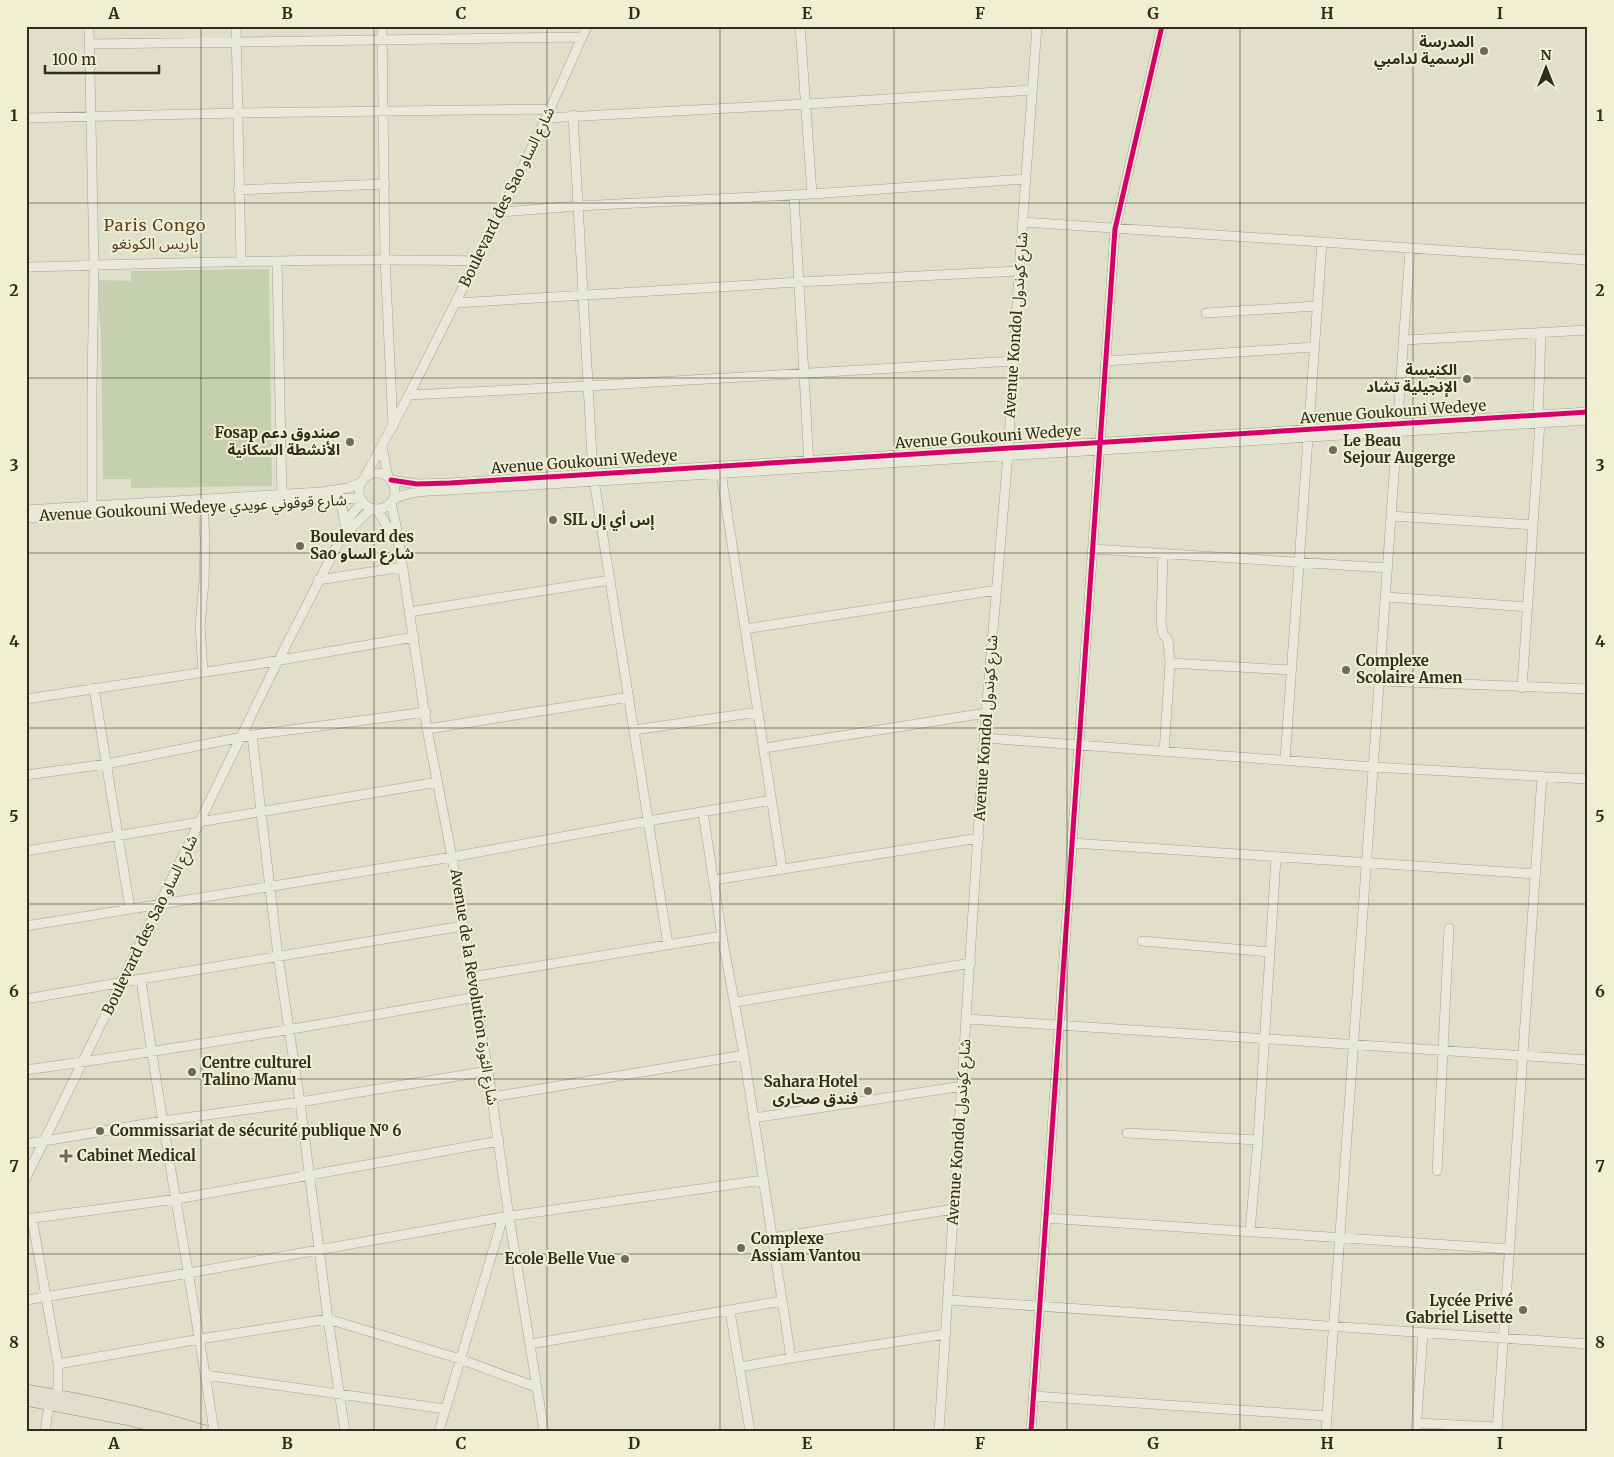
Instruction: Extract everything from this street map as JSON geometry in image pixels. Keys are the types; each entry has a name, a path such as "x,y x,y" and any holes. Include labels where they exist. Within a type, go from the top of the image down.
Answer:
{"main road":[{"path":"26,1390 55,1401 173,1431"},
{"path":"26,1400 55,1401 167,1419 205,1431"}],"street":[{"path":"89,26 94,265 92,506"},
{"path":"236,26 241,261"},
{"path":"382,26 385,259 393,427"},
{"name":"Boulevard des Sao شارع الساو","path":"363,480 393,427 501,212 587,26"},
{"path":"800,26 812,194"},
{"name":"Avenue Kondol شارع كوندول","path":"939,1431 986,713 1009,452 1019,271 1037,26"},
{"path":"1031,1431 1114,229 1162,26"},
{"path":"89,44 582,37"},
{"path":"546,118 1032,90"},
{"path":"26,118 550,109"},
{"path":"573,116 587,386 594,477 668,945"},
{"path":"501,212 1026,180"},
{"path":"238,190 385,184"},
{"path":"794,195 808,464"},
{"path":"1023,222 1588,260"},
{"path":"1285,760 1322,242"},
{"path":"1326,1431 1410,249"},
{"path":"26,267 277,260 385,259 476,261"},
{"path":"277,260 282,498"},
{"path":"456,303 799,282 1019,271"},
{"path":"1206,313 1316,306"},
{"path":"1404,340 1588,330"},
{"path":"1522,688 1539,419 1541,333"},
{"path":"1106,360 1314,347"},
{"path":"409,395 1014,361"},
{"name":"Avenue Goukouni Wedeye","path":"392,502 405,495 415,493 594,477 1539,419 1588,412"},
{"name":"Avenue Goukouni Wedeye","path":"1539,419 1588,420"},
{"path":"382,447 390,478 395,487 392,502 382,509 374,509 361,501 358,491 363,480 377,473 390,478"},
{"name":"Avenue Goukouni Wedeye","path":"390,478 417,484 720,473 808,464"},
{"path":"720,473 782,868"},
{"name":"Avenue Goukouni Wedeye شارع قوقوني عويدي","path":"26,518 203,506 282,498 336,490 363,480"},
{"name":"Avenue Goukouni Wedeye شارع قوقوني عويدي","path":"26,510 282,498 334,498 361,501"},
{"path":"334,498 342,508 344,525"},
{"name":"Boulevard des Sao شارع الساو","path":"26,1178 201,822 240,737 318,580 341,538 344,525 361,501"},
{"name":"Avenue de la Revolution شارع الثورة","path":"392,502 426,712 427,730 452,857 471,978 476,997 499,1141 506,1217 544,1431"},
{"path":"203,506 205,540 204,582 200,624 203,672"},
{"name":"Boulevard des Sao شارع الساو","path":"341,538 374,509"},
{"name":"Avenue de la Revolution شارع الثورة","path":"374,509 398,544"},
{"path":"1391,516 1533,525"},
{"path":"1093,549 1388,568"},
{"path":"1163,554 1161,628 1168,640 1170,663 1164,752"},
{"path":"318,580 403,567"},
{"path":"409,612 610,580"},
{"path":"745,629 997,590"},
{"path":"1386,597 1528,607"},
{"path":"26,699 414,637"},
{"path":"1170,663 1291,670"},
{"path":"1380,681 1522,688 1588,689"},
{"path":"94,688 130,909"},
{"path":"427,730 629,697"},
{"path":"26,775 107,764 252,735 426,712"},
{"path":"634,730 758,712"},
{"path":"764,748 986,713"},
{"path":"252,735 278,956 345,1431"},
{"path":"985,738 1373,767 1588,779"},
{"path":"1423,1333 1417,1427 1497,1429 1542,776"},
{"path":"26,851 438,782"},
{"path":"26,926 452,857 772,800"},
{"path":"702,812 722,936 736,1002 791,1358"},
{"path":"714,880 979,838"},
{"path":"1072,843 1536,874"},
{"path":"1250,1231 1258,1140 1276,858"},
{"path":"26,999 463,926"},
{"path":"1437,1171 1449,928"},
{"path":"471,978 722,936"},
{"path":"1142,942 1270,952"},
{"path":"736,1002 971,963"},
{"path":"141,979 151,1052 177,1199 214,1431"},
{"path":"26,1070 288,1030 476,997"},
{"path":"967,1019 1443,1051 1586,1058"},
{"path":"492,1097 744,1055"},
{"path":"26,1144 488,1071"},
{"path":"754,1118 963,1086"},
{"path":"1127,1133 1258,1140"},
{"path":"45,1431 55,1401 58,1364 29,1218 177,1199 499,1141"},
{"path":"26,1300 506,1217 763,1180"},
{"path":"772,1238 954,1209"},
{"path":"439,1431 506,1217"},
{"path":"1046,1218 1509,1249"},
{"path":"949,1300 1588,1344"},
{"path":"530,1344 782,1301"},
{"path":"730,1311 740,1367 747,1430"},
{"path":"58,1364 328,1319 460,1359 536,1387"},
{"path":"740,1367 946,1334"},
{"path":"205,1375 446,1409"},
{"path":"1034,1396 1327,1416"}],"green space":[{"path":"269,269 272,486 131,488 131,479 103,479 99,280 131,281 131,271"}],"cycle path":[{"path":"1031,1431 1115,229 1162,26"},
{"path":"391,480 417,484 450,483 1588,412"}],"place":[{"name":"المدرسة الرسمية لدامبي","path":"1484,51"},
{"name":"الكنيسة الإنجيلية تشاد","path":"1467,379"},
{"name":"Fosap صندوق دعم الأنشطة السكانية","path":"350,442"},
{"name":"Le Beau Sejour Augerge","path":"1333,450"},
{"name":"SIL إس أي إل","path":"553,520"},
{"name":"Boulevard des Sao شارع الساو","path":"300,546"},
{"name":"Complexe Scolaire Amen","path":"1346,670"},
{"name":"Centre culturel Talino Manu","path":"192,1072"},
{"name":"Sahara Hotel فندق صحارى","path":"868,1091"},
{"name":"Commissariat de sécurité publique Nº 6","path":"100,1131"},
{"name":"Cabinet Medical","path":"66,1156"},
{"name":"Complexe Assiam Vantou","path":"741,1248"},
{"name":"Ecole Belle Vue","path":"625,1259"},
{"name":"Lycée Privé Gabriel Lisette","path":"1523,1310"}],"district":[{"name":"Paris Congo باريس الكونغو","path":"155,234"}]}
